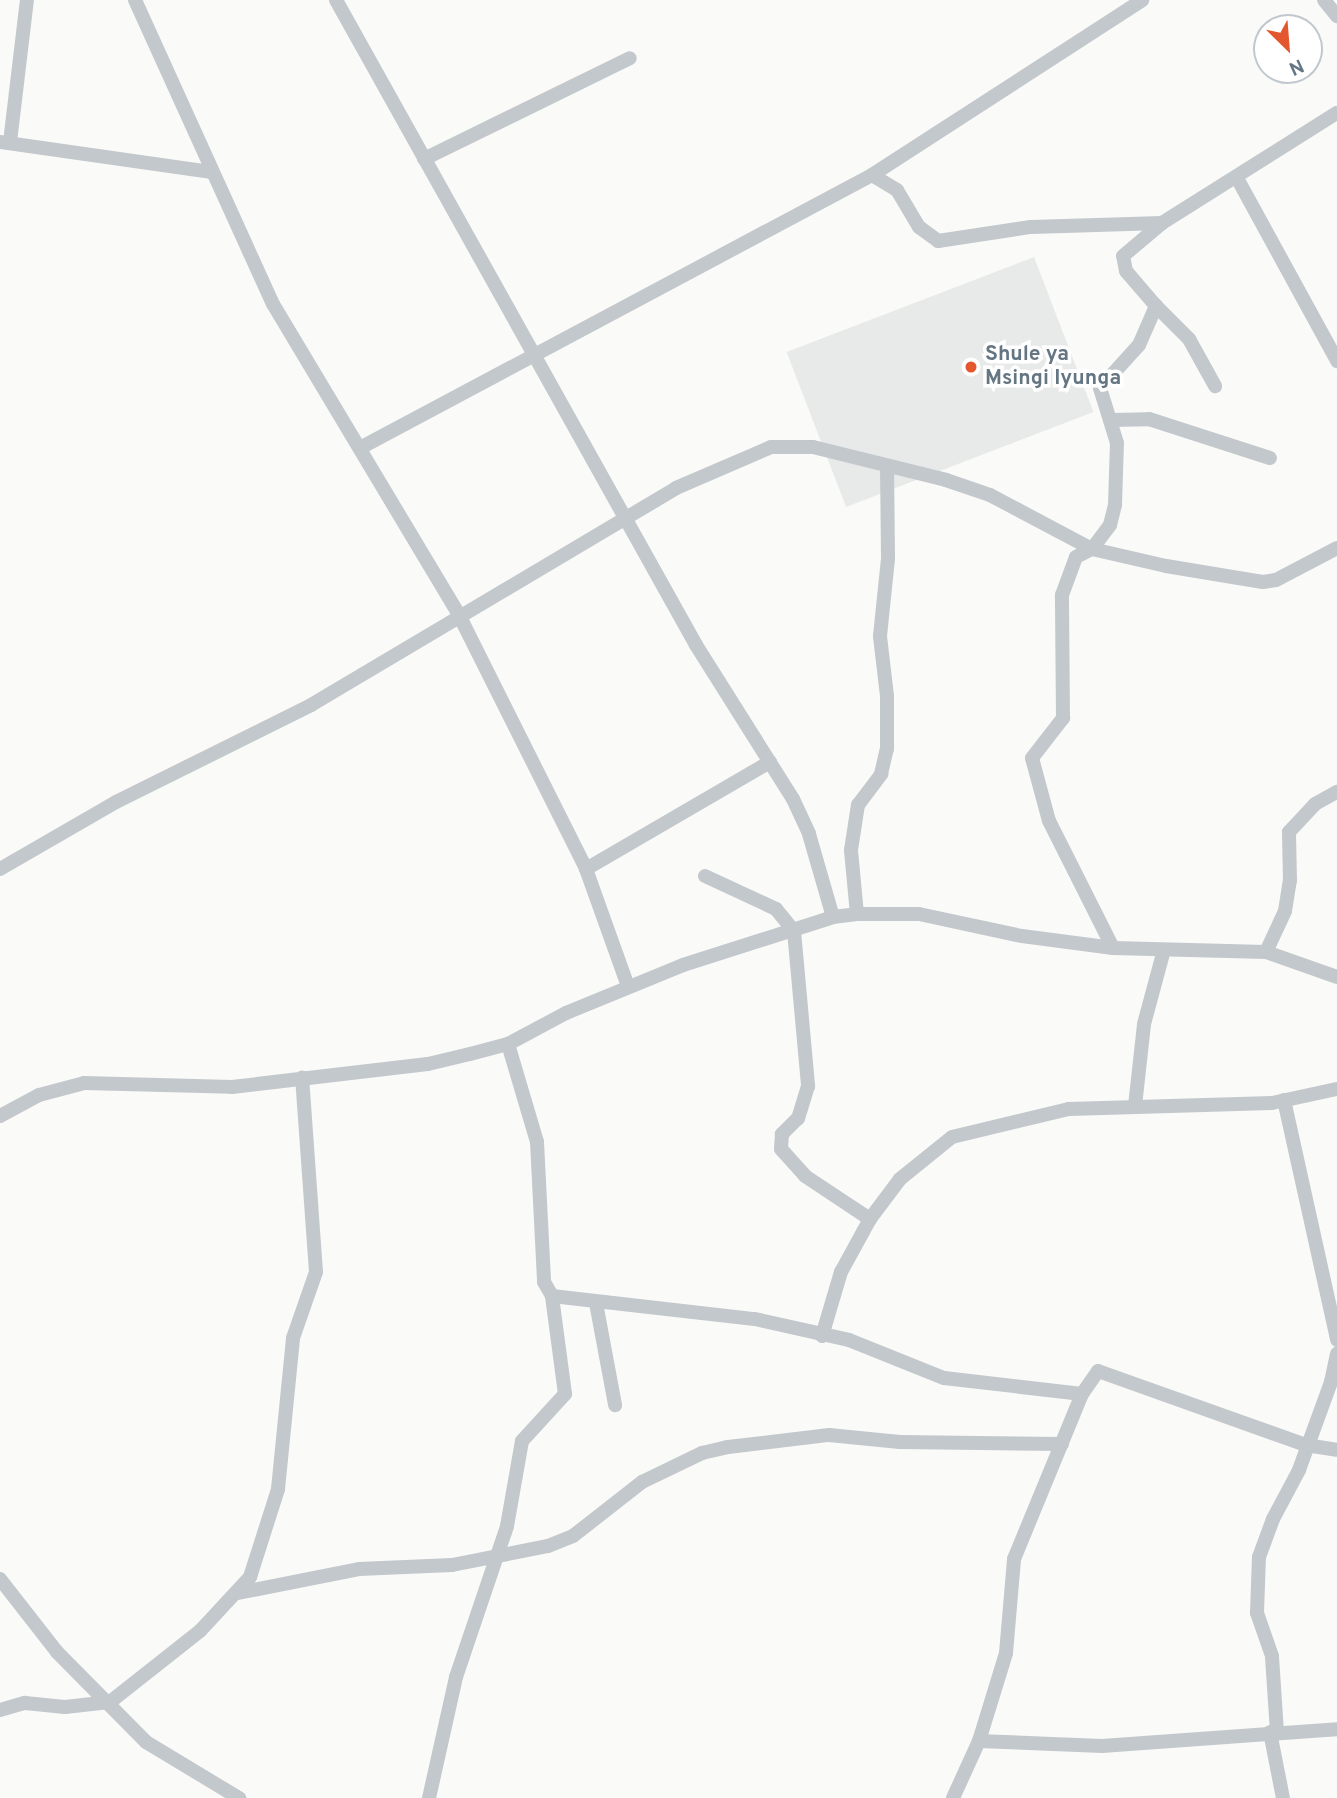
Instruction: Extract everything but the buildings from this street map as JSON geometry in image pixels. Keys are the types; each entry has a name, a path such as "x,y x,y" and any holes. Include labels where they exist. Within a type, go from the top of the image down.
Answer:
{"street":[{"path":"27,0 5,142 212,172"},
{"path":"135,0 289,336 360,448 459,615 586,869 628,986"},
{"path":"338,0 696,645 770,762 809,834 833,917"},
{"path":"360,448 872,175 1142,0"},
{"path":"1324,0 1337,16"},
{"path":"424,159 630,58"},
{"path":"1214,386 1189,339 1126,271 1123,256 1162,223 1337,113"},
{"path":"872,175 897,190 919,227 938,241 1044,226 1162,223"},
{"path":"1237,178 1337,361"},
{"path":"1113,948 1049,821 1032,758 1063,718 1062,594 1076,557 1092,549 1111,525 1115,505 1117,443 1100,388 1139,345 1156,306"},
{"path":"1110,420 1149,419 1270,458"},
{"path":"0,869 116,802 275,725 676,488 771,447 813,447 990,495 1092,549 1263,582 1276,580 1337,548"},
{"path":"857,914 851,850 858,805 881,774 889,724 880,636 888,558 887,467"},
{"path":"586,869 770,762"},
{"path":"1266,952 1284,911 1290,881 1289,832 1314,804 1337,792"},
{"path":"705,876 776,909 794,931 808,1086 798,1118 782,1133 781,1149 805,1177 870,1219"},
{"path":"0,1116 39,1095 84,1083 219,1087 428,1064 508,1044 628,986 833,917 857,914 919,914 1023,936 1113,948 1266,952 1337,977"},
{"path":"1135,1106 1144,1024 1164,950"},
{"path":"429,1798 456,1677 499,1555 514,1498 522,1441 563,1401 565,1394 552,1296 544,1282 537,1142 508,1044"},
{"path":"0,1710 24,1703 65,1707 110,1702 200,1631 250,1577 278,1489 286,1443 287,1369 316,1272 302,1078"},
{"path":"822,1336 841,1272 870,1219 900,1179 952,1137 1069,1109 1284,1100 1337,1089"},
{"path":"1284,1100 1337,1340"},
{"path":"552,1296 596,1303 724,1314 869,1347 944,1378 1082,1394"},
{"path":"596,1303 615,1405"},
{"path":"1283,1798 1273,1732 1273,1667 1257,1613 1256,1577 1266,1536 1290,1490 1331,1382 1337,1354"},
{"path":"953,1798 979,1741 1006,1653 1014,1559 1082,1394 1098,1371 1306,1445 1337,1450"},
{"path":"238,1593 359,1569 452,1565 548,1546 573,1536 642,1482 702,1453 728,1447 829,1435 900,1442 1062,1444"},
{"path":"0,1579 57,1652 160,1754 239,1798"},
{"path":"979,1741 1102,1746 1337,1729"}],"shaded area":[{"path":"1034,257 1093,412 846,507 787,352"}],"place":[{"name":"Shule ya Msingi Iyunga","path":"971,367"}]}
